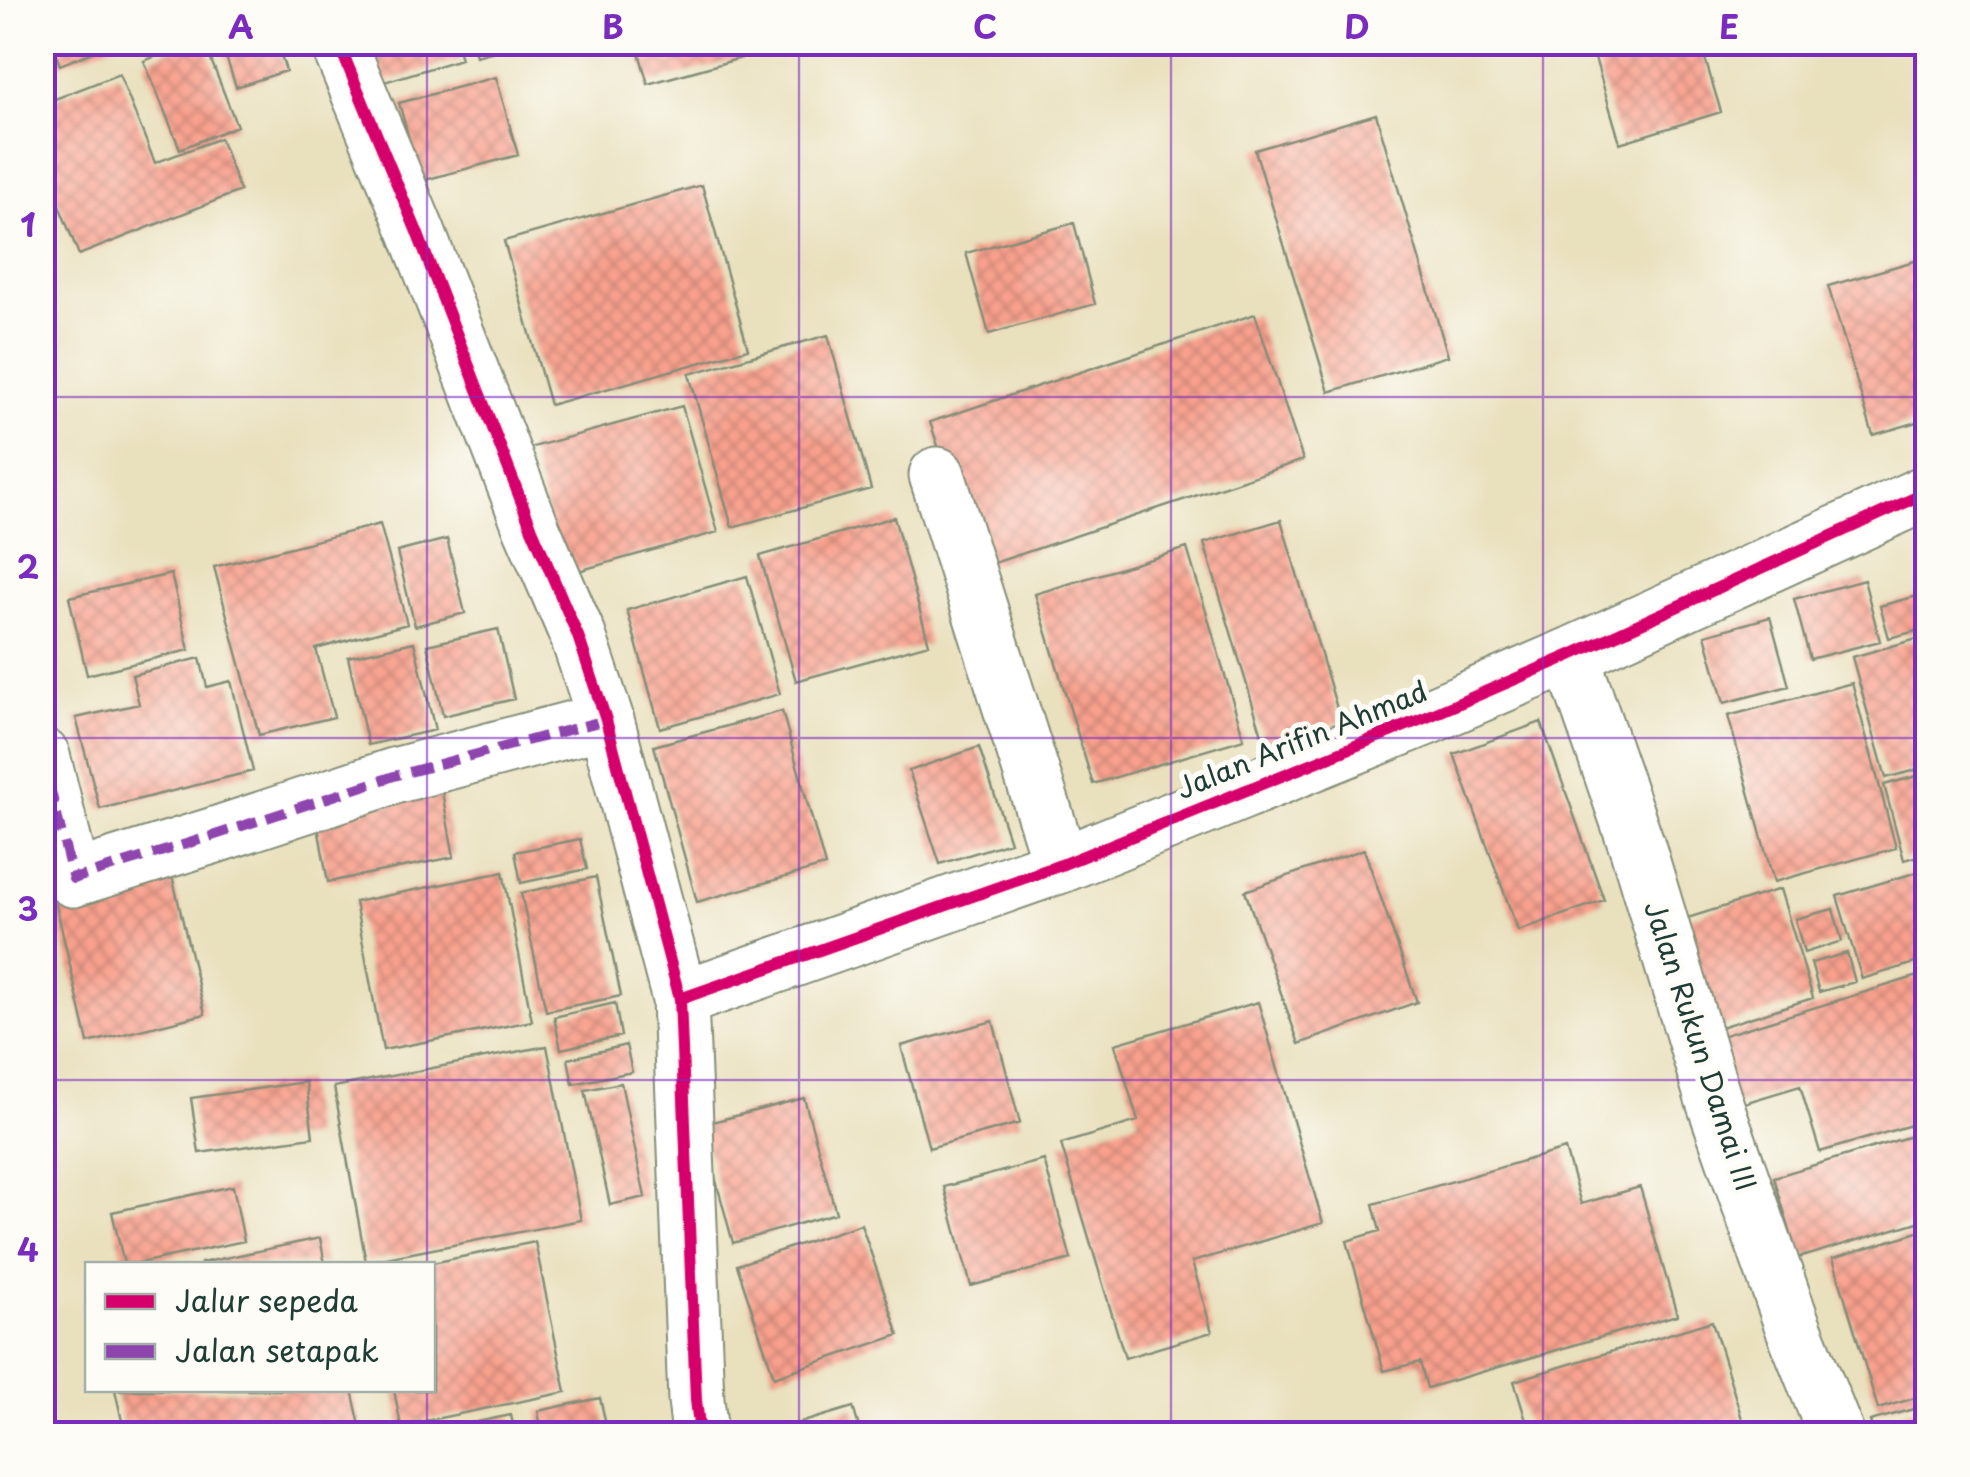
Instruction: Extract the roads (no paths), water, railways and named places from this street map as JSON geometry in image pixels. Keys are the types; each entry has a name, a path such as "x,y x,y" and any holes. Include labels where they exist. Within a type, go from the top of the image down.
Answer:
{"street":[{"path":"338,42 578,636 606,720 680,998 700,1434"},
{"path":"937,475 1061,865"},
{"name":"Jalan Arifin Ahmad","path":"680,998 1061,865 1427,717 1928,492"},
{"name":"Jalan Rukun Damai III","path":"1571,655 1637,846 1713,1098 1792,1324 1836,1434"},
{"path":"42,756 73,879 394,776 606,720"}]}
